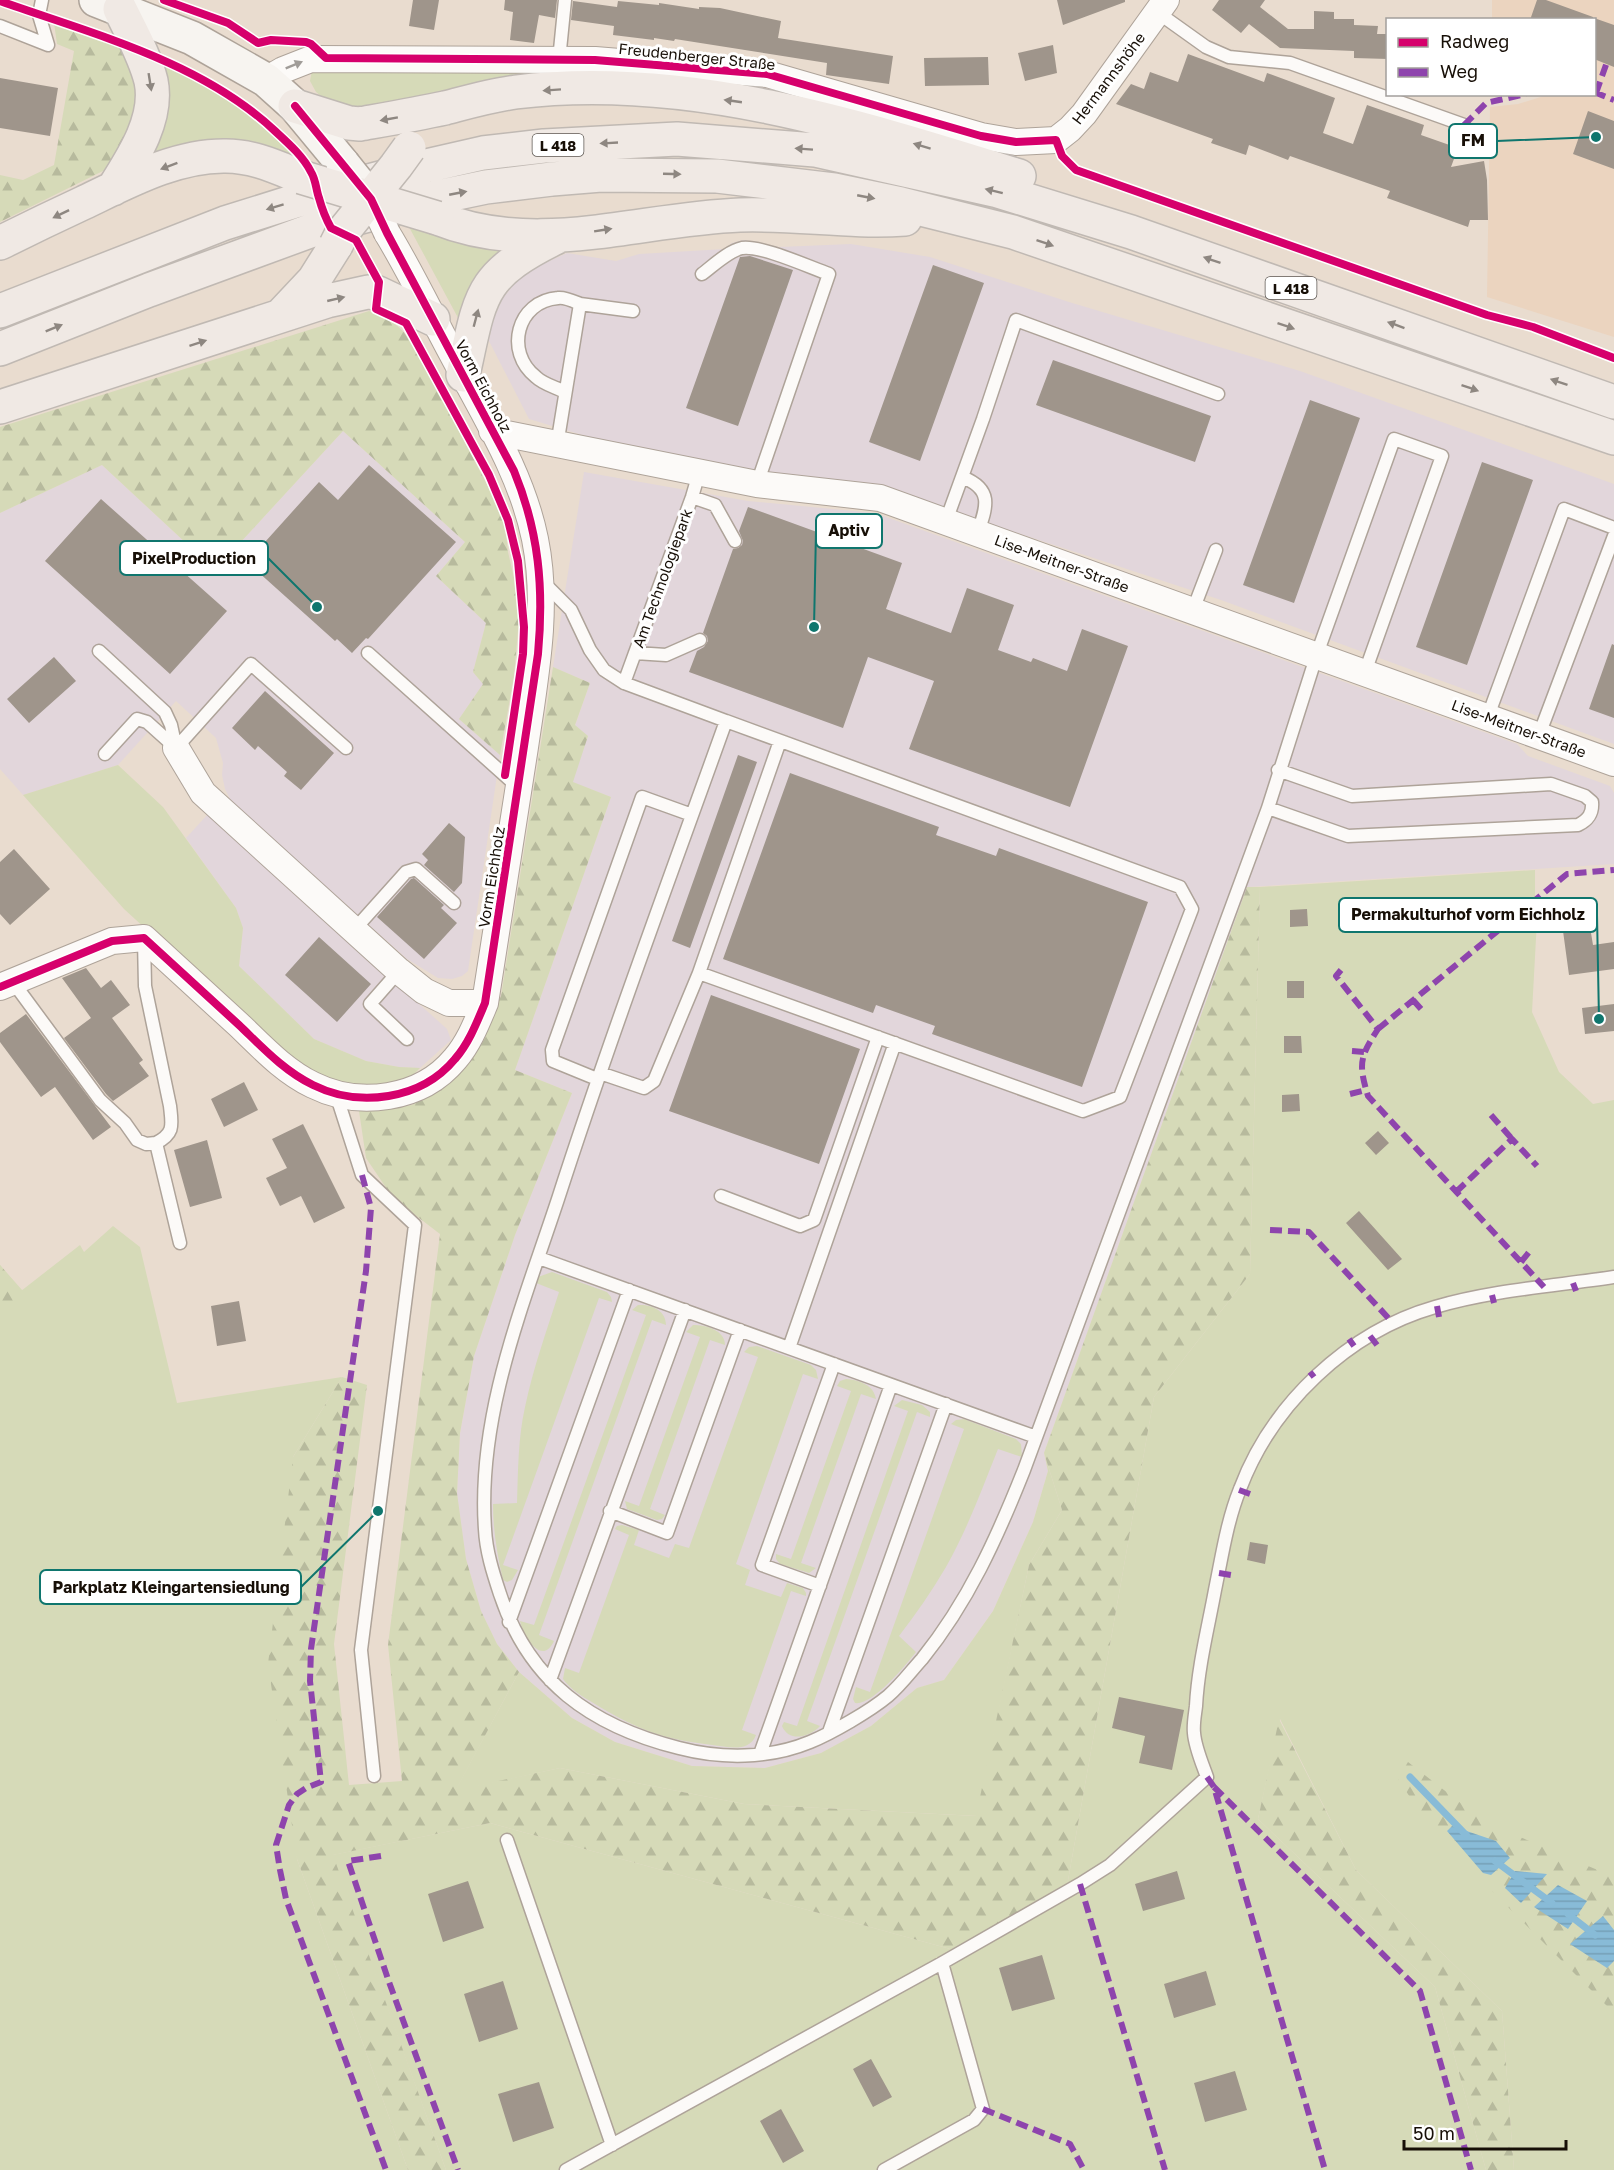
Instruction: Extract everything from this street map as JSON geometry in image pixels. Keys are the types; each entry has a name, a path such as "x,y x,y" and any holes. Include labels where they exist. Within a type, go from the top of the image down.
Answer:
{"highway":[{"path":"108,4 147,68 152,84 151,106 138,146 113,189"},
{"path":"295,106 349,123 360,124 517,92 587,88 674,93 757,105 894,137 1029,179 1131,232"},
{"path":"280,317 314,280 342,233 409,148 446,107"},
{"name":"L 418","path":"0,311 225,223 308,196 483,153 544,146 677,139 815,150 998,191 1131,232 1614,402"},
{"path":"0,243 113,189 185,160 226,156 261,161 301,177 371,199 463,227 503,235 558,236 709,216 807,215 880,221 949,216"},
{"name":"L 418","path":"0,349 183,277 318,228 438,197 486,187 552,178 602,175 717,176 834,190 1012,232 1614,438"},
{"path":"463,375 477,310 489,285 508,265 558,236"},
{"path":"0,407 327,301 368,292 378,292 434,319"}],"main road":[{"path":"108,4 192,38 266,80 295,106 371,199"}],"street":[{"name":"Hermannshöhe","path":"1056,140 1084,114 1161,6"},
{"name":"Freudenberger Straße","path":"266,80 283,70 311,59 595,60 767,74 981,136 1016,142 1056,140"},
{"name":"Vorm Eichholz","path":"144,938 283,1066 312,1084 336,1094 365,1098 396,1095 428,1082 455,1060 471,1035 485,1003 538,654 541,606 536,541 526,500 514,471 371,199"},
{"name":"Lise-Meitner-Straße","path":"492,430 557,445 695,485 757,484 880,498 1614,763"},
{"path":"176,748 202,793 399,971 424,991 449,1003 485,1003"},
{"path":"7,985 112,941 144,938"}],"lane":[{"path":"0,26 48,45 39,15 42,0"},
{"path":"559,60 565,0"},
{"name":"Hermannshöhe","path":"1161,6 1206,47 1228,57 1290,63 1464,125"},
{"path":"702,274 741,248 763,251 829,274 757,484"},
{"path":"564,392 536,377 522,360 517,342 521,324 530,311 542,301 560,297 580,304 633,311"},
{"path":"557,445 580,304"},
{"path":"946,521 1016,320 1218,394"},
{"path":"726,721 599,1076 523,1299 501,1379 487,1453 484,1496 485,1533 493,1574 509,1622 528,1653 550,1680 572,1701 606,1722 644,1739 691,1751 727,1756 760,1754 810,1742 888,1695 911,1672 948,1624 971,1589 990,1552 1036,1437 1268,808 1278,770 1317,654 1394,439 1442,456 1365,672"},
{"path":"962,477 973,481 983,492 987,504 978,532"},
{"path":"695,485 715,505 735,542"},
{"name":"Am Technologiepark","path":"624,683 695,485"},
{"path":"1488,716 1564,509 1614,528"},
{"path":"1539,735 1614,536"},
{"path":"1193,610 1216,550"},
{"path":"540,579 571,610 590,650 604,670 624,683 1180,887 1192,909 1120,1097 1083,1111 699,973"},
{"path":"635,653 666,655 700,640"},
{"path":"99,651 165,712 171,725 176,748"},
{"path":"368,653 519,788"},
{"path":"176,748 251,664 346,748"},
{"path":"105,754 137,719 147,722 176,748"},
{"path":"692,815 642,797 552,1050 553,1061 644,1088 654,1081 699,973 780,741"},
{"path":"1268,808 1348,836 1578,825 1587,820 1593,810 1592,802 1585,796 1551,784 1352,796 1278,770"},
{"path":"354,930 406,872 416,869 454,903"},
{"path":"7,985 100,1100 125,1123 137,1140 146,1144 156,1143 170,1133 172,1125 145,986 144,938"},
{"path":"399,971 370,1004 407,1039"},
{"path":"722,1196 800,1226 814,1220 878,1037"},
{"path":"789,1348 896,1043"},
{"path":"336,1094 362,1175 415,1225 361,1650 374,1776"},
{"path":"156,1143 180,1243"},
{"path":"538,1258 1036,1437"},
{"path":"566,2170 942,1964 1110,1865 1206,1777 1194,1734 1197,1680 1230,1520 1248,1468 1273,1426 1314,1377 1354,1346 1392,1323 1415,1313 1470,1299 1614,1276"},
{"path":"509,1622 629,1290"},
{"path":"550,1680 685,1310"},
{"path":"610,1511 667,1533 740,1330"},
{"path":"820,1586 762,1565 834,1364"},
{"path":"760,1754 891,1385"},
{"path":"829,1732 946,1404"},
{"path":"507,1840 612,2145"},
{"path":"884,2170 974,2120 982,2109 942,1964"}],"shaded area":[{"path":"1492,0 1614,0 1614,337 1487,297 1490,107 1518,104 1544,96 1596,96 1596,18 1492,18"},
{"path":"744,240 779,247 851,244 930,257 1069,302 1300,371 1614,484 1614,744 1221,600 914,499 777,479 629,449 529,419 489,341 493,320 503,298 523,273 567,253 616,261 639,254 725,249 732,243"},
{"path":"343,431 465,542 436,576 486,623 473,672 483,684 459,719 500,755 468,971 452,979 438,978 407,959 232,803 225,789 222,775 223,763 216,738 176,701 118,765 23,795 0,769 0,513 102,465 215,570"},
{"path":"584,472 748,501 875,513 1517,744 1528,756 1610,786 1614,793 1614,864 1247,887 1044,1453 1048,1471 1033,1522 993,1611 944,1680 917,1688 871,1726 821,1753 765,1768 692,1766 615,1742 572,1718 519,1672 497,1644 481,1611 466,1559 457,1494 460,1434 474,1356 515,1235 572,1093 515,1070 611,797 572,782 588,736 575,726 590,683 553,667"},
{"path":"208,814 447,1029 451,1040 420,1068 366,1061 314,1039 239,966 243,928 236,908 186,838"}],"green space":[{"path":"54,23 121,47 136,56 144,104 107,169 0,222 0,175 23,180 54,165 74,51 57,44"},
{"path":"165,61 204,81 240,105 274,132 303,165 145,157 160,63"},
{"path":"554,69 558,78 367,114 333,106 316,92 310,81 312,70"},
{"path":"422,222 516,248 463,327 409,227"},
{"path":"369,311 394,323 413,344 505,523 519,619 514,676 500,755 459,719 483,684 473,672 486,623 436,576 465,542 343,431 215,570 102,465 0,513 0,427"},
{"path":"553,667 590,683 575,725 588,736 573,782 611,797 515,1070 572,1093 515,1235 474,1356 460,1433 457,1493 466,1559 481,1611 497,1644 519,1672 456,1790 560,1768 744,1804 976,1816 1029,1565 1062,1510 1044,1453 1247,887 1260,887 1250,1274 1154,1397 1067,1886 954,1950 490,1823 333,1855 446,2170 408,2170 297,1859 268,1664 293,1457 342,1377 367,1385 334,1644 349,1785 402,1781 388,1645 440,1234 393,1198 366,1158 359,1111 412,1105 468,1064 501,996"},
{"path":"118,765 163,807 236,908 243,928 239,966 314,1039 366,1061 420,1068 411,1077 393,1085 368,1087 326,1080 293,1060 252,1026 124,909 23,795"},
{"path":"1535,870 1537,920 1532,1012 1559,1072 1593,1104 1614,1100 1614,2170 1514,2170 1502,2011 1356,1870 1280,1719 1258,1819 1435,1987 1486,2170 446,2170 332,1855 490,1823 954,1950 1067,1886 1154,1397 1250,1274 1260,887"},
{"path":"113,1226 140,1247 177,1403 342,1377 293,1457 297,1859 408,2170 0,2170 0,1265 21,1291 80,1245 84,1252"},
{"path":"0,1265 30,1299 0,1322"},
{"path":"552,1272 607,1292 612,1302 599,1298 503,1565 518,1570 512,1580 507,1582 503,1580 497,1551 493,1504 517,1503 520,1443 525,1407 536,1363 559,1292 536,1283 538,1277"},
{"path":"638,1305 657,1309 663,1315 666,1325 652,1320 539,1635 554,1641 544,1651 539,1650 529,1641 520,1621 534,1625 646,1315 632,1310"},
{"path":"693,1325 714,1329 722,1336 725,1345 710,1340 650,1509 665,1515 662,1519 657,1520 627,1509 625,1501 639,1506 700,1337 686,1332"},
{"path":"757,1346 811,1365 816,1370 818,1379 803,1374 736,1564 750,1570 745,1585 781,1597 787,1583 803,1588 806,1593 806,1596 791,1591 742,1730 756,1735 753,1741 737,1748 679,1740 638,1727 582,1696 563,1679 565,1668 579,1673 629,1535 615,1529 617,1526 622,1525 639,1530 634,1545 669,1558 675,1544 689,1548 758,1357 744,1352 749,1347"},
{"path":"846,1379 865,1384 875,1394 876,1399 861,1394 801,1563 816,1568 809,1573 780,1564 776,1559 776,1554 791,1559 851,1391 837,1386 840,1381"},
{"path":"902,1400 922,1405 930,1412 930,1417 917,1412 807,1721 820,1726 805,1735 789,1735 782,1726 784,1722 797,1726 908,1411 894,1406"},
{"path":"964,1419 1016,1439 1021,1444 1022,1457 998,1449 954,1553 918,1611 899,1636 916,1652 879,1692 862,1702 855,1703 853,1699 856,1687 870,1692 964,1429 951,1424 956,1420"},
{"path":"1044,1453 1062,1510 1029,1565 977,1816 744,1804 560,1768 455,1791 519,1672 572,1718 615,1742 692,1766 765,1768 821,1753 871,1726 917,1688 944,1680 993,1611 1033,1522 1048,1471"},
{"path":"1279,1719 1356,1870 1502,2011 1514,2170 1486,2170 1435,1987 1258,1819"},
{"path":"1408,1762 1485,1822 1614,1877 1614,2013 1433,1832 1398,1779"}],"water":[{"path":"1452,1826 1496,1841 1510,1858 1491,1875 1483,1873 1447,1831"},
{"path":"1515,1871 1547,1874 1521,1903 1505,1888"},
{"path":"1558,1885 1587,1901 1568,1929 1534,1907"},
{"path":"1603,1916 1614,1930 1614,1961 1607,1968 1570,1944"}],"building":[{"path":"413,0 439,0 434,30 409,26"},
{"path":"505,0 557,0 555,18 539,15 534,43 510,40 513,12 504,10"},
{"path":"1057,0 1125,0 1125,2 1063,25"},
{"path":"1219,0 1265,0 1260,7 1288,29 1314,29 1314,11 1334,12 1334,19 1354,19 1354,25 1378,26 1377,34 1386,34 1386,59 1354,58 1354,51 1280,48 1249,24 1241,33 1212,10"},
{"path":"1537,0 1546,0 1593,17 1593,18 1531,18"},
{"path":"573,1 617,7 618,1 659,5 659,3 699,9 699,7 720,8 781,21 778,38 893,56 889,84 826,75 827,63 675,39 674,41 654,38 654,40 613,35 614,26 571,20"},
{"path":"1596,19 1614,25 1614,67 1596,60"},
{"path":"1053,45 1057,73 1025,81 1018,53"},
{"path":"1188,54 1264,82 1267,73 1335,98 1323,133 1353,144 1367,105 1424,125 1421,135 1458,148 1451,167 1484,161 1488,220 1470,220 1468,227 1387,198 1390,191 1290,156 1288,160 1249,145 1246,155 1211,143 1213,139 1116,104 1131,84 1144,89 1150,72 1178,82"},
{"path":"988,57 989,85 925,86 924,58"},
{"path":"0,78 58,88 50,136 0,128"},
{"path":"1588,111 1614,121 1614,169 1573,154"},
{"path":"750,256 793,270 738,426 686,408 740,257"},
{"path":"933,265 984,283 920,461 869,442"},
{"path":"1053,360 1211,416 1195,462 1036,405"},
{"path":"1310,400 1360,418 1294,603 1243,585"},
{"path":"1482,462 1533,480 1467,665 1416,647"},
{"path":"369,465 456,542 368,639 366,638 352,653 337,639 335,641 247,562 319,482 338,500"},
{"path":"101,499 227,611 170,674 45,561"},
{"path":"748,507 902,563 886,609 951,633 967,588 1014,605 998,650 1031,662 1033,658 1067,671 1082,629 1128,646 1070,807 909,749 934,681 868,657 843,728 689,672 697,651 708,641 707,636 703,633 733,549 742,545 743,541 739,531"},
{"path":"1612,644 1614,645 1614,718 1589,709"},
{"path":"54,657 76,681 29,723 7,699"},
{"path":"265,691 334,753 301,790 284,776 287,772 258,746 255,750 232,728"},
{"path":"738,755 757,762 690,948 672,941"},
{"path":"790,773 939,827 936,835 996,856 999,848 1148,902 1082,1087 932,1034 935,1026 876,1005 873,1013 723,959"},
{"path":"449,823 465,837 462,883 454,892 424,865 428,860 422,854"},
{"path":"14,849 50,889 10,925 0,914 0,862"},
{"path":"414,878 444,905 441,908 457,923 424,959 377,917"},
{"path":"1307,909 1308,926 1290,927 1290,910"},
{"path":"1590,927 1593,945 1614,942 1614,969 1569,975 1563,931"},
{"path":"319,937 371,984 337,1022 285,975"},
{"path":"86,968 101,988 111,980 130,1005 112,1018 143,1060 139,1063 149,1076 113,1101 64,1038 91,1018 62,978"},
{"path":"1287,981 1304,981 1304,998 1287,998"},
{"path":"711,995 860,1049 819,1164 669,1111"},
{"path":"1614,1004 1614,1031 1585,1034 1582,1008"},
{"path":"26,1014 111,1127 93,1140 55,1087 41,1097 0,1042 0,1033"},
{"path":"1284,1036 1301,1036 1302,1053 1284,1053"},
{"path":"244,1082 258,1110 224,1127 211,1099"},
{"path":"1299,1094 1300,1111 1282,1112 1282,1095"},
{"path":"303,1124 345,1208 314,1223 301,1196 280,1206 266,1178 287,1168 272,1139"},
{"path":"1378,1131 1389,1143 1376,1155 1365,1143"},
{"path":"207,1140 222,1198 190,1207 174,1150"},
{"path":"1359,1211 1402,1259 1388,1270 1346,1223"},
{"path":"239,1301 246,1341 217,1346 211,1306"},
{"path":"1250,1542 1268,1545 1265,1564 1247,1560"},
{"path":"1119,1697 1184,1710 1172,1770 1139,1763 1145,1736 1112,1728"},
{"path":"1177,1871 1185,1899 1143,1911 1135,1884"},
{"path":"468,1881 484,1928 443,1942 428,1894"},
{"path":"1042,1955 1055,1999 1012,2011 999,1968"},
{"path":"1206,1971 1216,2005 1174,2018 1164,1984"},
{"path":"503,1981 518,2029 479,2042 464,1994"},
{"path":"871,2059 892,2097 873,2107 853,2069"},
{"path":"1235,2071 1247,2110 1205,2122 1194,2083"},
{"path":"539,2082 554,2128 513,2142 498,2094"},
{"path":"781,2109 804,2151 783,2163 760,2121"}],"waterway":[{"path":"1410,1777 1467,1836"},
{"path":"1495,1861 1552,1903"},
{"path":"1568,1914 1595,1935"}],"marked path":[{"path":"1596,93 1607,62"},
{"path":"1596,93 1614,100"},
{"path":"1464,125 1486,103 1517,96"},
{"path":"1378,1029 1567,874 1614,870"},
{"path":"1341,970 1336,976 1378,1029 1362,1061 1368,1096 1544,1287"},
{"path":"1413,1000 1422,1010"},
{"path":"1352,1051 1365,1052"},
{"path":"1350,1094 1366,1090"},
{"path":"1491,1115 1512,1139"},
{"path":"1456,1192 1512,1139 1537,1166"},
{"path":"362,1175 371,1208 366,1271 311,1649 310,1681 321,1782 297,1794 289,1805 276,1845 286,1899 386,2170"},
{"path":"1270,1230 1309,1232 1392,1322"},
{"path":"1521,1262 1530,1251"},
{"path":"1573,1283 1576,1291"},
{"path":"1492,1295 1494,1303"},
{"path":"1437,1306 1439,1317"},
{"path":"1370,1336 1377,1345"},
{"path":"1349,1339 1354,1346"},
{"path":"1310,1372 1314,1377"},
{"path":"1239,1490 1250,1494"},
{"path":"1219,1573 1231,1575"},
{"path":"1207,1777 1214,1787 1325,2170"},
{"path":"1214,1787 1420,1991 1471,2170"},
{"path":"381,1856 348,1861 389,1982 458,2170"},
{"path":"1080,1884 1165,2170"},
{"path":"983,2109 1070,2144 1084,2170"}],"cycle path":[{"path":"164,0 228,23 258,43 271,40 306,42 326,58 595,60 767,74 981,136 1016,142 1056,140 1062,156 1076,170 1487,315 1533,327 1614,358"},
{"path":"0,1 145,52 214,86 246,107 280,136 304,161 313,175 321,206 331,228 356,240 379,282 376,309 406,323 489,475 508,520 518,561 524,627 523,654 505,775"},
{"path":"0,987 112,941 144,938 292,1073 331,1092 369,1098 407,1091 425,1084 441,1073 464,1046 485,1003 538,654 540,583 534,538 514,471 371,199 295,106"}],"place":[{"name":"FM","path":"1596,137"},
{"name":"PixelProduction","path":"317,607"},
{"name":"Aptiv","path":"814,627"},
{"name":"Permakulturhof vorm Eichholz","path":"1599,1019"},
{"name":"Parkplatz Kleingartensiedlung","path":"378,1511"}]}
